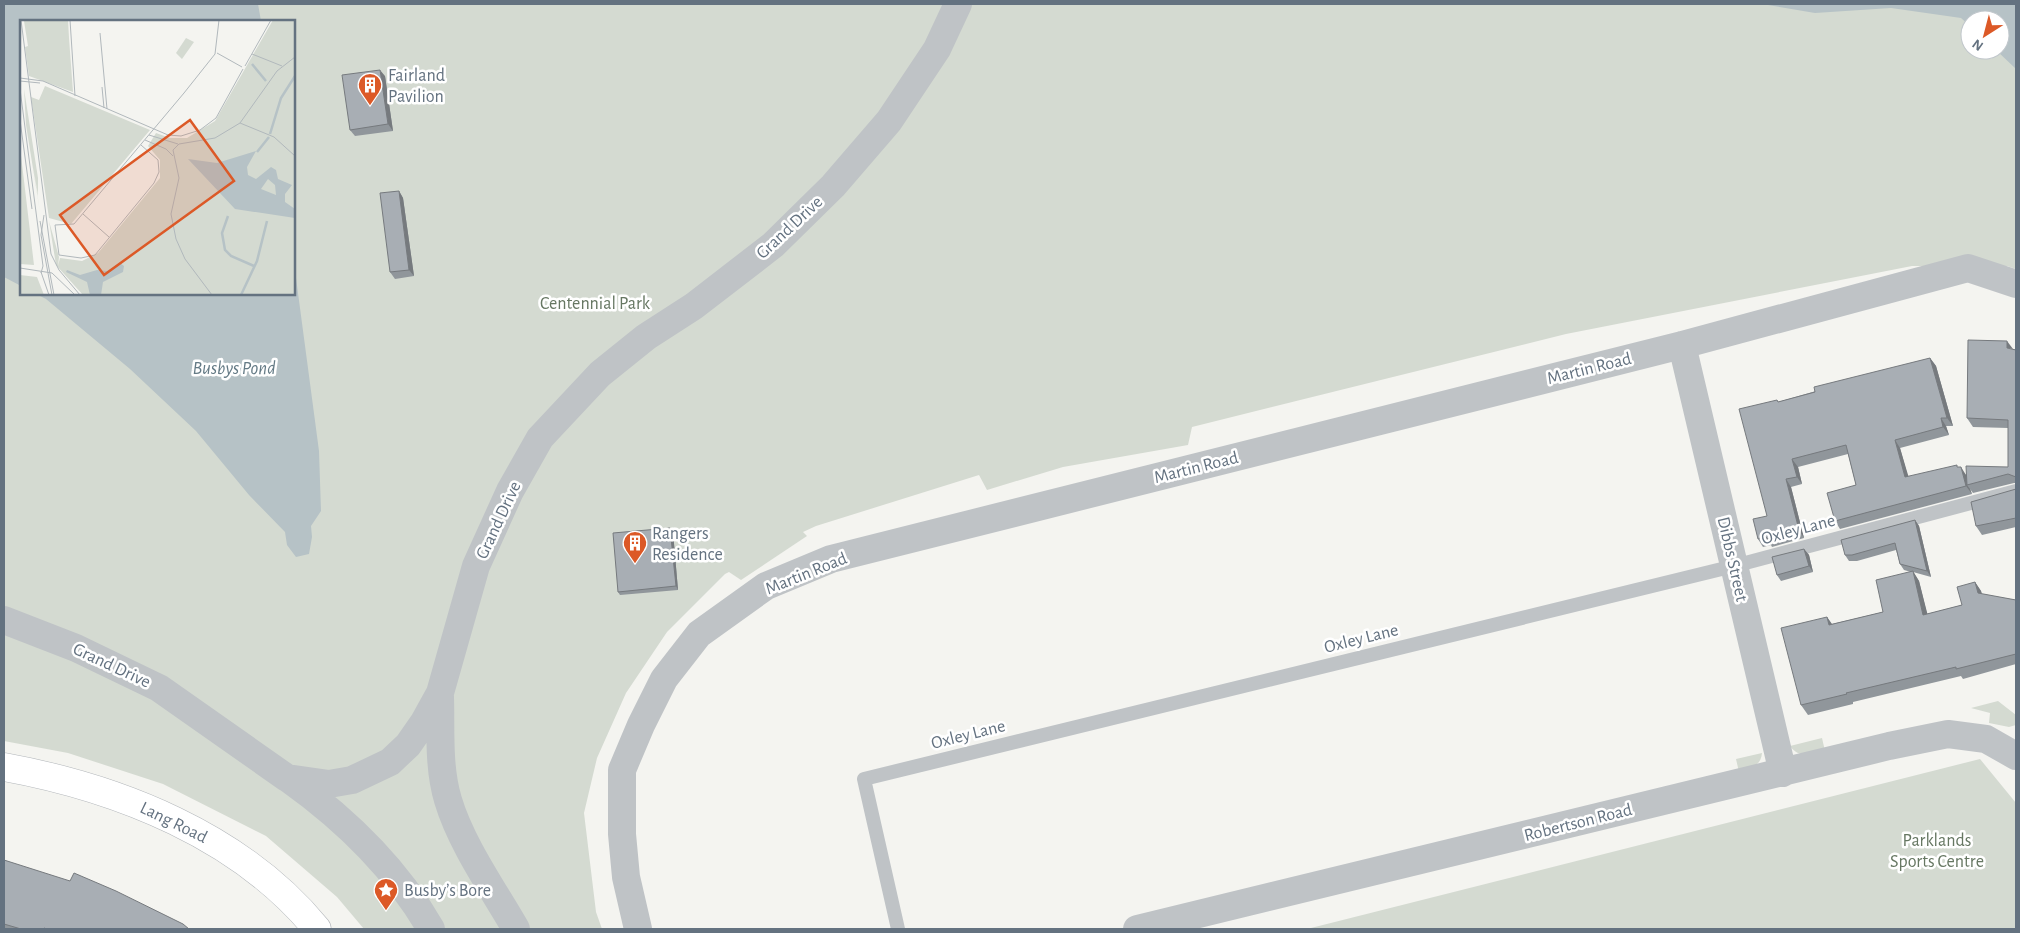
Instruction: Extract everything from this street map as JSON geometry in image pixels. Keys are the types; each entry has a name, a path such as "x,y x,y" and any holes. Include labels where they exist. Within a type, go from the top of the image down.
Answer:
{"street":[{"name":"Grand Drive","path":"4,620 76,648 159,688 287,778 329,784 352,780 377,770 390,762 408,745 424,722 440,692 476,566 510,491 540,438 600,374 646,337 694,306 773,245 833,186 889,121 937,49 958,4"},
{"name":"Martin Road","path":"638,929 626,877 622,834 622,770 664,679 699,634 766,586 831,559 1682,345 1968,268 2016,284"},
{"name":"Dibbs Street","path":"1682,345 1783,773"},
{"path":"440,692 441,763 447,798 458,827 516,929"},
{"name":"Robertson Road","path":"1137,929 1889,746 1948,734 1986,739 2016,756"},
{"name":"Lang Road","path":"4,767 82,785 134,803 178,822 217,843 247,864 280,892 317,929"},
{"path":"287,778 314,797 372,852 401,883 431,929"}],"lane":[{"name":"Oxley Lane","path":"898,929 864,779 1734,566 2016,491"}],"green space":[{"name":"Centennial Park","path":"4,4 2016,4 2016,269 2007,266 1912,266 1566,334 1192,427 1188,445 1063,467 987,490 979,475 816,526 803,532 807,536 741,580 729,572 725,574 667,632 626,693 597,758 584,813 596,912 602,929 364,929 337,897 266,836 163,784 68,753 4,741"},
{"path":"1998,701 2016,715 2016,725 2009,727 1989,723 1990,713 1971,708"},
{"path":"1822,738 1825,751 1802,754 1797,753 1790,746"},
{"path":"1762,753 1757,764 1739,772 1736,759"},
{"name":"Parklands Sports Centre","path":"1980,759 2016,803 2016,929 1307,929"}],"water":[{"path":"4,4 258,4 261,20 20,20 20,285 4,277"},
{"path":"1762,4 2016,4 2016,69 2007,60 2010,60 2010,10 1960,10 1960,18 1891,8 1815,13"},
{"name":"Busbys Pond","path":"295,271 319,451 321,511 311,526 312,537 309,554 296,557 287,545 285,532 249,495 196,431 130,369 46,299 38,295 295,295"}],"building":[{"name":"Fairland Pavilion","path":"380,70 388,124 350,130 342,75"},
{"path":"399,191 409,270 390,272 380,193"},
{"path":"1968,340 2007,341 2007,348 2016,350 2016,477 2008,474 1967,485 1966,466 2008,467 2008,420 1967,418"},
{"path":"1930,358 1947,418 1941,418 1943,427 1895,440 1905,477 1957,465 1957,467 1961,467 1966,486 1835,521 1827,493 1856,485 1846,445 1792,459 1797,477 1786,479 1799,530 1767,539 1766,537 1758,539 1753,519 1767,516 1739,409 1777,400 1778,402 1815,392 1814,387"},
{"path":"2016,489 2016,518 1976,526 1971,502"},
{"path":"1915,520 1927,571 1900,564 1895,543 1852,555 1845,555 1841,540"},
{"name":"Rangers Residence","path":"670,528 676,586 618,592 613,533"},
{"path":"1804,549 1809,566 1777,575 1772,557"},
{"path":"1913,571 1923,615 1962,605 1957,587 1975,582 1978,593 2016,600 2016,654 1801,705 1781,628 1827,617 1829,625 1883,612 1876,580"},
{"path":"4,860 70,881 74,873 116,891 183,924 189,929 21,929 4,924"}],"place":[{"name":"Fairland Pavilion","path":"370,106"},
{"name":"Rangers Residence","path":"635,564"},
{"name":"Busby’s Bore","path":"386,911"}]}
